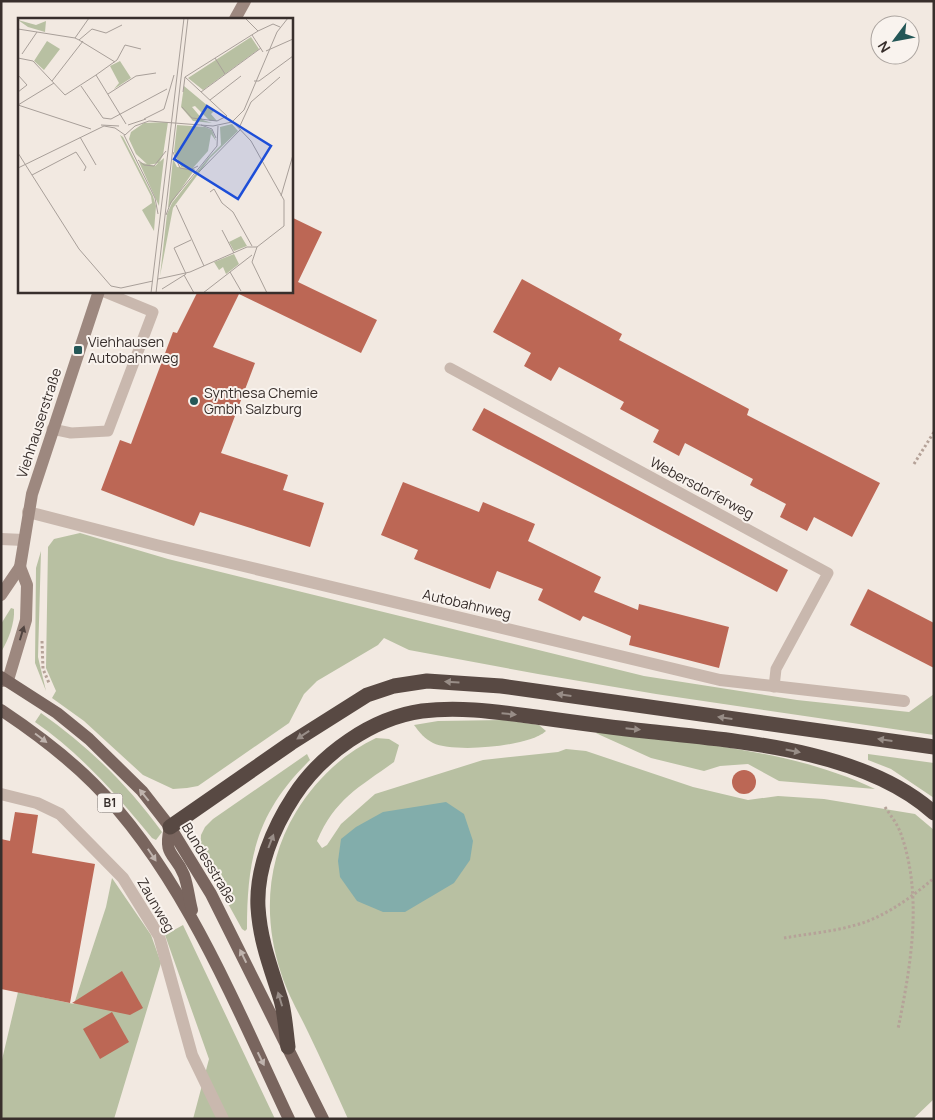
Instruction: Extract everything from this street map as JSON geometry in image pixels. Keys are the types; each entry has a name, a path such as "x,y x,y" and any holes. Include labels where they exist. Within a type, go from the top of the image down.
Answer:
{"highway":[{"path":"170,827 291,743 367,695 394,686 426,680 501,686 934,747"},
{"path":"288,1047 281,1001 261,939 258,905 260,872 271,839 285,808 301,785 344,744 370,727 420,711 465,709 726,739 797,752 854,767 915,798 934,814"}],"main road":[{"name":"Bundesstraße","path":"4,679 89,739 142,791 170,827 212,894 323,1119"},
{"name":"B1","path":"1,710 60,752 94,784 142,841 194,920 289,1119"},
{"path":"170,827 167,841 168,851 184,874 194,920"}],"street":[{"path":"236,18 245,1"},
{"name":"Viehhauserstraße","path":"1,595 20,567 28,512 52,429 100,292"},
{"name":"Autobahnweg","path":"28,512 156,546 720,680 904,701"},
{"path":"1,539 24,540"},
{"name":"Viehhauserstraße","path":"4,679 26,620 27,585 20,567"},
{"name":"Zaunweg","path":"1,794 37,803 60,814 123,878 159,936 192,1055 223,1119"}],"lane":[{"path":"52,429 71,433 108,432 153,312 103,292"},
{"name":"Webersdorferweg","path":"450,368 828,573 776,669 774,687"}],"path":[{"path":"914,464 934,432"},
{"path":"881,800 901,832 914,894 908,980 898,1028"},
{"path":"784,938 853,926 887,911 914,894 934,878"}],"green space":[{"path":"80,533 168,559 644,676 797,700 909,712 934,694 934,735 656,694 538,674 409,650 384,638 378,645 317,681 304,694 289,723 198,786 173,789 143,775 84,721 52,698 56,691 46,668 48,547 54,539"},
{"path":"41,551 38,657 46,691 35,663 36,568"},
{"path":"11,608 14,609 12,626 1,652 1,624"},
{"path":"41,713 75,739 121,782 162,832 156,840 152,838 112,791 83,761 35,722"},
{"path":"504,720 539,725 546,731 537,737 524,741 491,747 457,748 433,743 422,735 414,725 438,721"},
{"path":"599,731 705,744 774,756 809,764 875,789 779,781 748,764 720,766 704,771 651,758 596,733"},
{"path":"376,738 389,739 399,745 394,762 359,787 340,804 317,841 322,848 327,845 341,824 375,794 483,760 558,752 566,749 586,751 693,787 748,800 778,796 824,799 915,814 934,830 934,1099 913,1119 348,1119 284,980 275,953 270,911 270,891 278,850 286,831 303,801 330,769 352,752"},
{"path":"307,754 310,760 292,779 278,798 267,817 259,837 249,880 247,929 245,931 242,929 200,853 201,835 205,827 213,819"},
{"path":"868,754 934,763 934,798 891,769 868,760"},
{"path":"112,878 151,935 161,963 114,1119 1,1119 1,1064 18,992 74,1004 106,907"},
{"path":"183,925 275,1119 193,1119 209,1059 165,935"}],"water":[{"path":"446,802 464,814 473,841 470,860 454,883 405,912 383,912 357,901 340,877 338,861 341,839 356,827 383,812"}],"building":[{"path":"292,217 322,232 298,282 377,320 361,353 239,294 213,347 255,363 221,453 288,475 283,490 324,503 310,547 200,512 194,526 101,490 120,440 131,444 173,332 177,333 198,292 292,292"},
{"path":"522,279 622,334 619,340 749,409 747,415 880,483 852,537 814,517 807,531 780,517 786,504 750,485 753,479 685,443 679,456 653,442 659,430 620,409 624,402 559,367 551,381 524,366 531,353 493,332"},
{"path":"484,408 788,570 777,592 472,430"},
{"path":"403,482 479,512 483,502 535,524 528,541 601,577 594,592 638,610 639,604 729,627 719,668 629,645 631,636 583,616 580,621 538,600 543,589 497,571 490,589 414,559 418,550 381,535"},
{"path":"868,589 934,623 934,668 850,625"},
{"path":"744,770 749,771 755,777 755,787 749,793 744,794 739,793 733,787 732,782 733,777 739,771"},
{"path":"15,812 38,815 32,853 95,864 70,1003 1,989 1,839 10,841"},
{"path":"122,971 143,1008 130,1015 72,1003"},
{"path":"112,1012 129,1042 100,1059 83,1029"}],"place":[{"name":"Viehhausen Autobahnweg","path":"78,350"},
{"name":"Synthesa Chemie Gmbh Salzburg","path":"194,401"}]}
